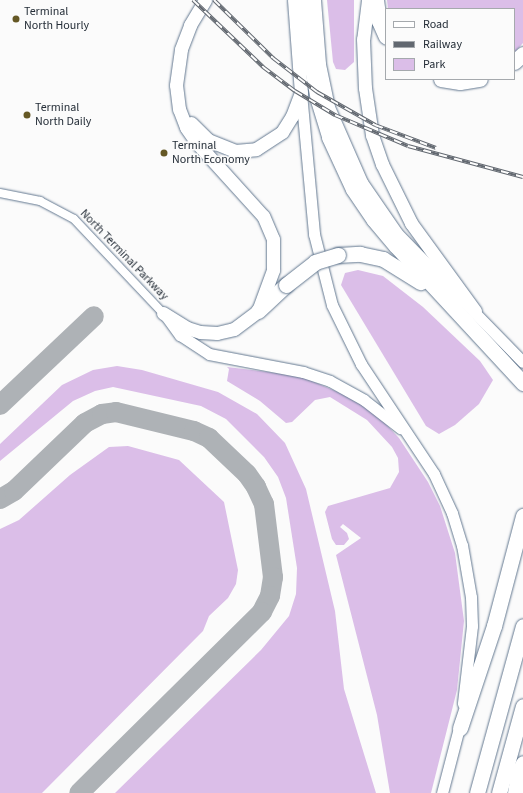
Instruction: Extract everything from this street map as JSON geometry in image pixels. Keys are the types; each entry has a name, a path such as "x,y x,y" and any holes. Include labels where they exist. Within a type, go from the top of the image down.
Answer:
{"highway":[{"path":"304,0 308,47 318,100 329,137 347,176 382,230 456,313 522,382"},
{"path":"376,0 379,21 385,35"},
{"path":"515,61 523,54"},
{"path":"447,80 460,82 473,80"},
{"path":"258,311 286,285 315,262 338,255 373,256 396,265 456,313"},
{"path":"460,728 494,626 523,516"},
{"path":"476,793 523,626"},
{"path":"499,793 523,706"},
{"path":"515,793 518,773 523,763"},
{"path":"520,793 523,763"}],"main road":[{"path":"164,312 187,328 208,333 234,329 258,311 273,270 274,251 270,228 256,206 191,136 182,120 178,99 176,73 180,49 190,24 205,0"},
{"path":"294,0 314,234 327,291 352,350 434,474 449,506 468,570 472,626 460,728 442,793"},
{"path":"315,0 324,84 336,126 353,164 372,199 397,233 475,311 523,362"},
{"path":"368,0 363,39 365,88 372,135 382,164 412,223 475,311"},
{"path":"178,99 190,121 208,140 227,150 243,151 266,144 282,132 292,116 301,93"},
{"path":"164,312 180,335 199,349 217,357 287,368 330,381 373,406 411,439"}],"street":[{"name":"North Terminal Parkway","path":"0,193 40,201 67,214 87,230 164,312"}],"green space":[{"path":"327,0 354,0 354,62 345,70 336,69 333,62"},
{"path":"387,0 523,0 523,43 515,52 515,8 388,8"},
{"path":"358,270 383,276 423,307 480,361 493,380 479,404 455,425 439,434 426,426 341,285 345,273"},
{"path":"117,366 142,370 218,392 257,414 285,443 306,489 335,611 344,689 376,793 115,793 261,650 289,616 296,594 297,568 286,498 278,477 264,457 226,419 201,406 113,387 95,391 73,401 0,461 0,444 62,385 93,370"},
{"path":"227,367 300,376 352,398 380,418 399,438 428,482 440,506 455,553 464,621 457,690 431,793 390,793 377,715 336,555 361,538 343,524 340,527 347,533 349,539 344,545 336,545 332,539 325,512 328,506 390,488 399,472 398,458 392,447 367,420 330,397 315,400 292,422 286,423 260,401 227,381 229,369"},
{"path":"128,446 179,460 224,502 238,570 236,584 228,598 209,616 203,631 42,793 0,793 0,529 19,520 70,475 109,447"}],"taxiway":[{"path":"0,405 94,316"},
{"path":"0,499 14,491 85,423 102,414 116,412 194,431 209,438 247,474 256,487 264,504 273,577 270,596 262,612 79,793"}],"railway":[{"path":"193,0 263,67 295,91 335,115 408,146 523,177"},
{"path":"214,0 273,58 317,92 375,125 436,148"}],"place":[{"name":"Terminal North Hourly","path":"16,19"},
{"name":"Terminal North Daily","path":"27,115"},
{"name":"Terminal North Economy","path":"164,153"}]}
